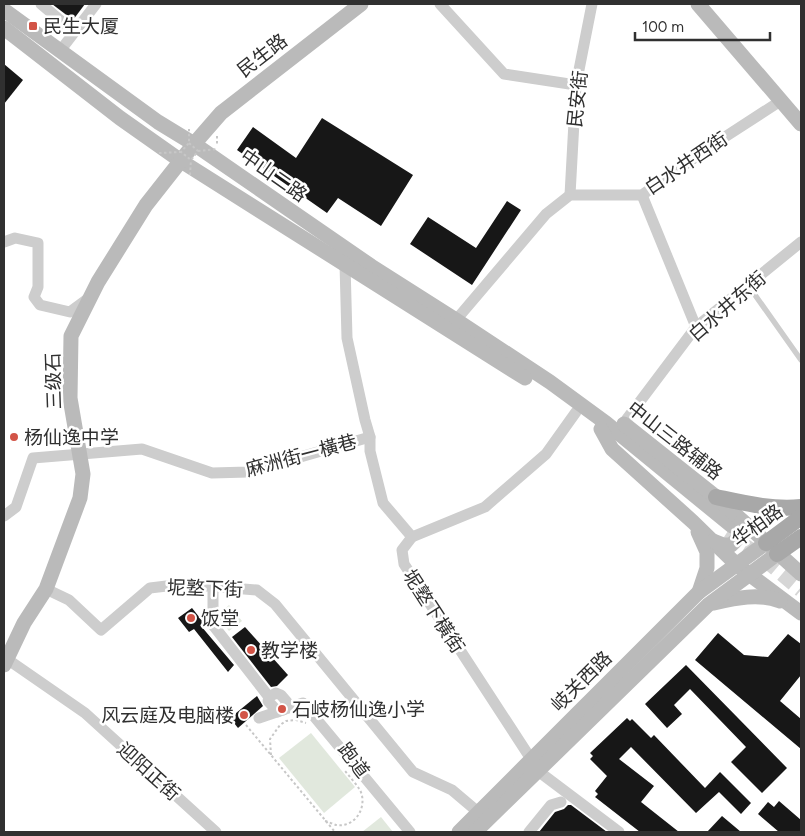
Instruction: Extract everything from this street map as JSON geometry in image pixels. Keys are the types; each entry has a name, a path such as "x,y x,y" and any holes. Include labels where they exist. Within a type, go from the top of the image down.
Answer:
{"main road":[{"name":"民生路","path":"189,152 221,113 361,4"},
{"path":"698,4 801,124"},
{"name":"中山二路","path":"4,10 158,122 189,152 345,264 524,371"},
{"name":"中山二路","path":"4,28 120,118 189,152 456,320 524,371"},
{"name":"三级石","path":"5,662 24,623 46,589 80,498 83,474 70,398 71,336 98,282 146,205 189,152"},
{"path":"524,371 550,382 606,423 728,530"},
{"path":"524,371 601,429 728,530"},
{"name":"中山三路辅路","path":"550,382 580,392 716,497 742,570 799,609"},
{"name":"中山三路辅路","path":"601,429 612,450 693,522 728,530 772,548 796,570"},
{"path":"716,497 765,507 801,507"},
{"name":"华柏路","path":"742,570 772,548 801,518"},
{"path":"693,522 707,552 707,568 699,592"},
{"name":"华柏路","path":"772,548 801,537"},
{"name":"岐关西路","path":"475,832 534,765 699,592 742,570"},
{"name":"岐关西路","path":"459,832 478,812 534,765 708,605 742,570"},
{"path":"708,605 734,598 754,597 770,598 799,609"}],"street":[{"path":"40,4 73,31"},
{"path":"60,51 73,31 96,4"},
{"path":"440,4 504,74 576,85"},
{"name":"民安街","path":"570,195 576,85 592,4"},
{"name":"白水井西街","path":"570,195 642,195 711,146 782,100"},
{"path":"456,320 546,214 570,195"},
{"path":"642,195 696,327"},
{"path":"4,242 15,238 38,243 38,286 34,297 40,305 70,312 90,297"},
{"name":"白水井东街","path":"623,424 696,327 801,242"},
{"path":"345,264 348,338 364,420 370,436 370,451 383,503 412,537 484,507 546,454 576,412"},
{"name":"麻洲街一橫巷","path":"4,516 16,507 33,458 142,450 212,473 248,472 370,436"},
{"name":"坭墪下橫街","path":"412,537 402,550 404,564 534,765 619,832"},
{"name":"坭墪下街","path":"46,589 69,600 101,630 150,588 183,584 257,590 275,604 413,772 452,790 478,812"},
{"path":"213,587 213,625 269,697 276,693 281,695 287,702 280,711"},
{"name":"迎阳正街","path":"5,662 85,713 216,832"},
{"path":"259,718 303,703 410,832"},
{"path":"529,832 550,805 561,802"}],"lane":[{"path":"748,286 801,360"},
{"path":"796,570 801,580"}],"path":[{"path":"182,128 189,129 190,175 195,178"},
{"path":"219,132 216,138 219,154"},
{"path":"161,160 158,153 217,149"},
{"path":"271,755 270,739 280,725 286,721 296,720 307,723"},
{"path":"246,725 335,832"},
{"name":"跑道","path":"325,821 337,825 345,824 353,821 362,811 363,803 360,791 343,768"}],"shaded area":[{"path":"229,605 242,621 229,631 217,616"},
{"path":"311,733 355,787 324,813 279,758"},
{"path":"381,817 393,832 362,832"}],"building":[{"path":"52,4 85,4 73,20"},
{"path":"4,64 23,80 4,104"},
{"path":"322,118 413,175 381,226 338,198 327,213 237,150 253,127 296,158"},
{"path":"507,201 521,210 472,285 410,244 428,217 476,248"},
{"path":"192,608 204,623 201,626 234,665 228,672 194,629 189,632 178,618"},
{"path":"245,627 288,675 277,686 271,687 232,637"},
{"path":"718,633 744,655 768,657 788,634 801,644 801,675 780,701 801,719 801,749 695,660"},
{"path":"686,665 787,768 762,793 731,762 746,747 690,689 674,705 682,714 667,728 645,704"},
{"name":"风云庭及电脑楼","path":"257,696 263,706 238,728 230,718"},
{"path":"627,718 630,721 632,719 651,738 654,735 705,788 720,772 751,803 741,814 719,792 696,813 631,747 619,759 654,786 641,802 679,832 640,832 595,797 598,794 595,791 607,776 590,759 593,756 590,753"},
{"path":"779,801 801,820 801,832 779,832 758,814 768,802 774,807"},
{"path":"571,805 607,832 539,832 555,812 564,809"},
{"path":"722,816 741,832 707,832"}],"tunnel":[{"path":"726,534 762,557 801,590"}],"place":[{"name":"民生大厦","path":"33,26"},
{"name":"杨仙逸中学","path":"14,437"},
{"name":"饭堂","path":"191,618"},
{"name":"教学楼","path":"251,650"},
{"name":"石岐杨仙逸小学","path":"282,709"},
{"name":"风云庭及电脑楼","path":"244,715"}]}
